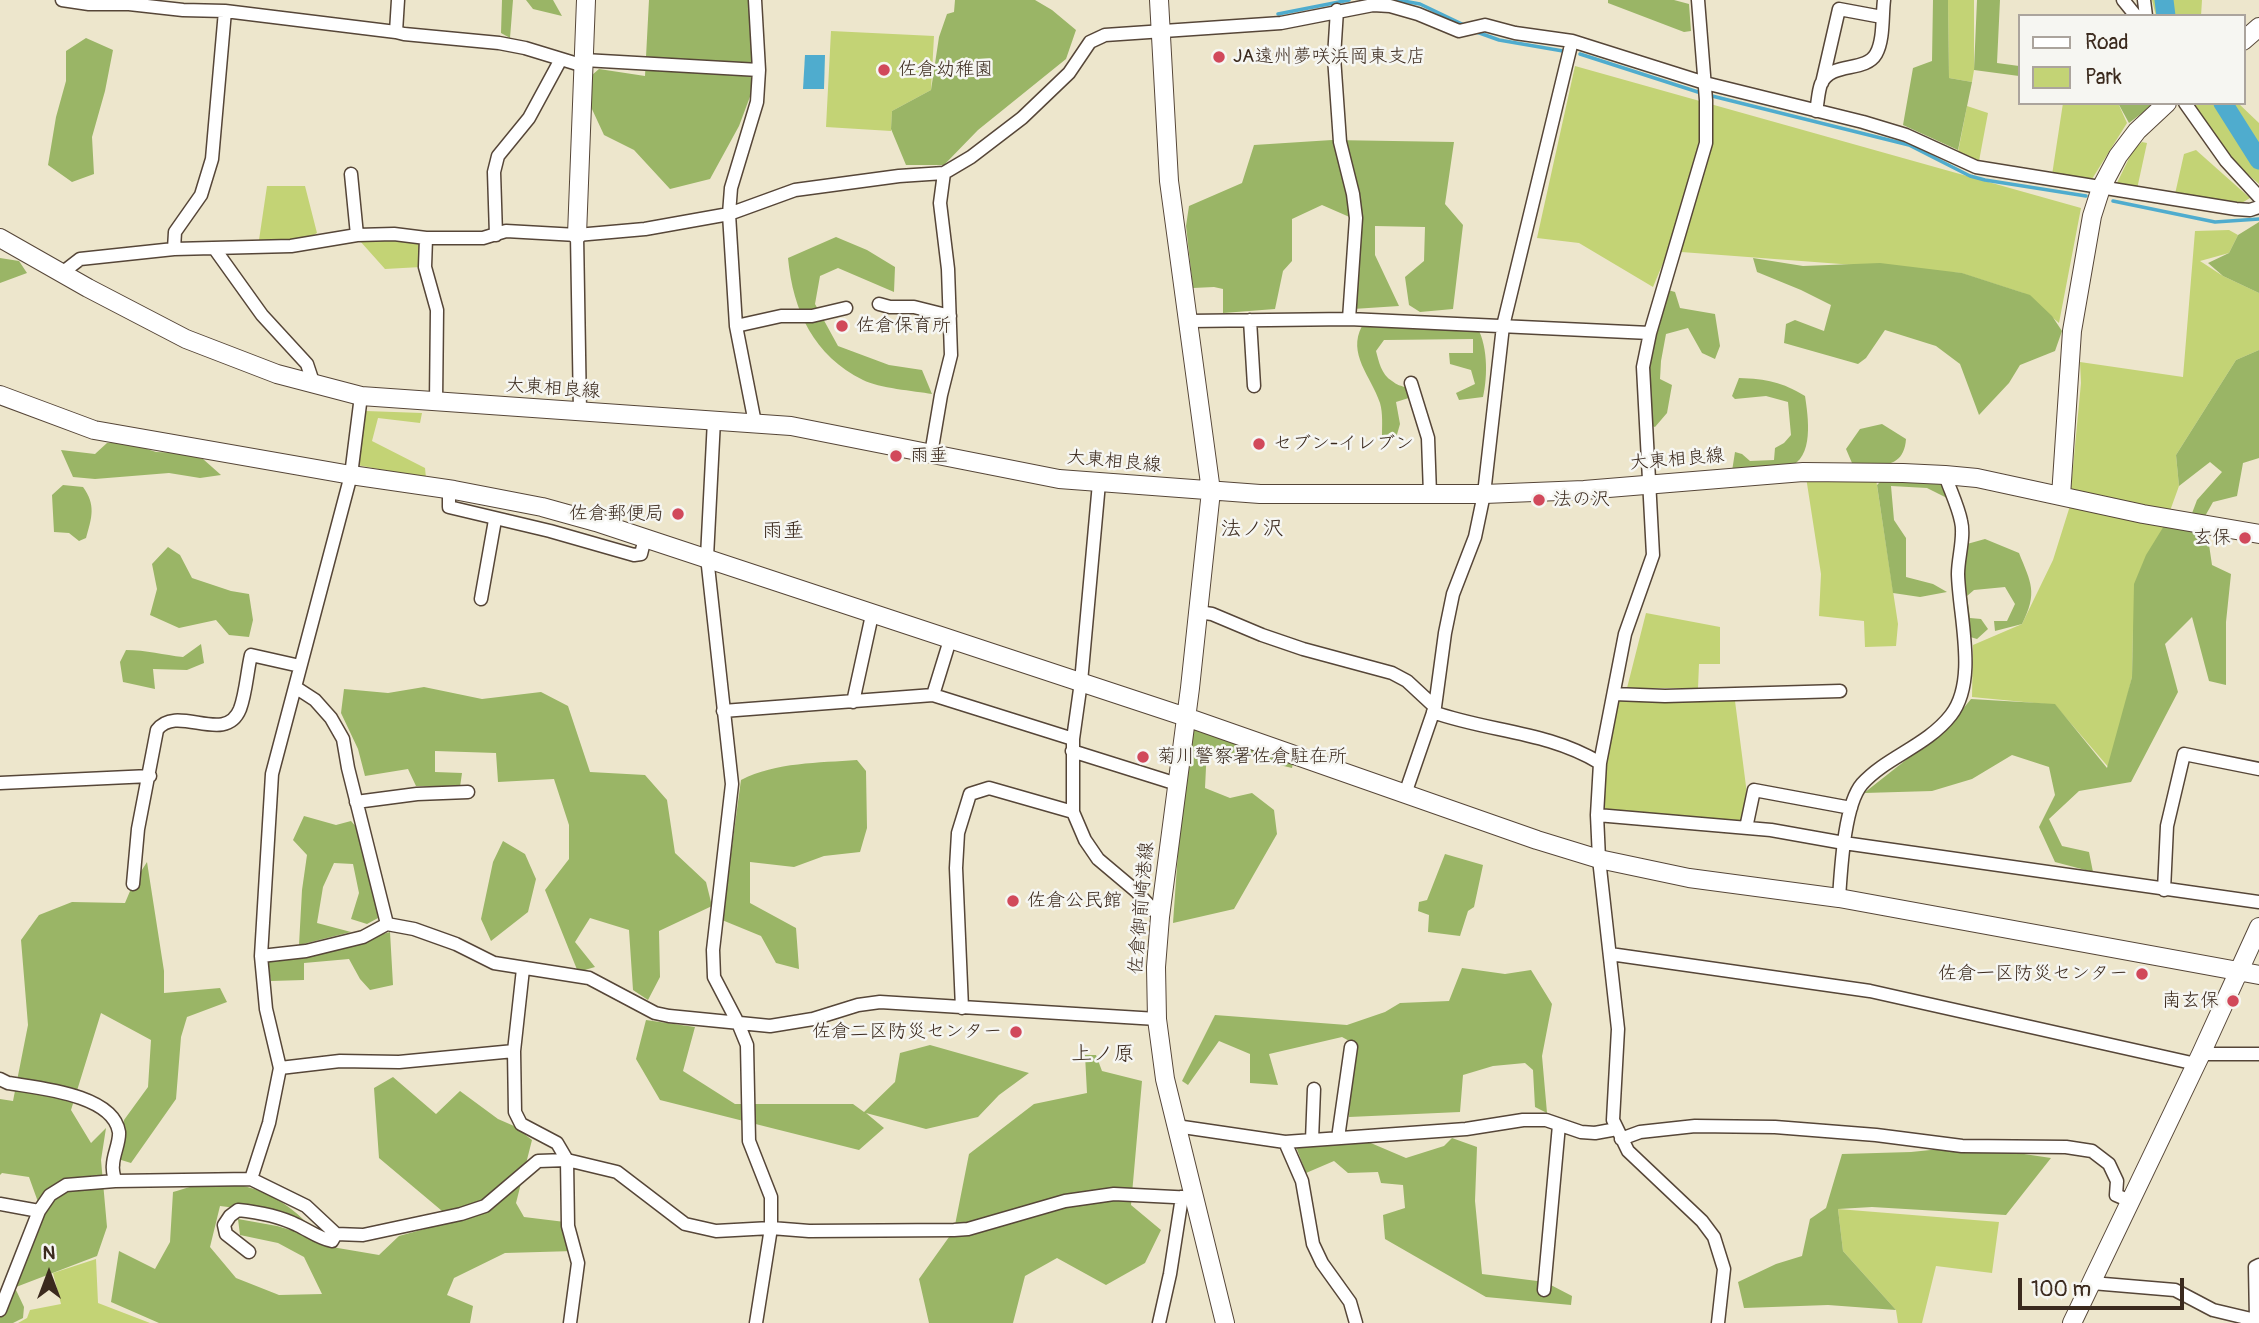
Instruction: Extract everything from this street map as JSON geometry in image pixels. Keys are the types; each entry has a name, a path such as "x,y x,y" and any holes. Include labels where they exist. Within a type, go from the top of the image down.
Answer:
{"street":[{"path":"62,0 171,4 404,34 499,43 584,63 759,70"},
{"path":"396,32 398,0"},
{"path":"580,412 577,235 586,0"},
{"path":"755,0 759,70 757,102 731,188 729,214 736,326 755,423"},
{"name":"佐倉御前崎港線","path":"1159,0 1167,156 1211,491 1160,917 1156,967 1157,1019 1164,1079 1176,1126 1188,1198 1225,1323"},
{"path":"1698,0 1706,142 1650,334 1643,368 1647,484 1653,555 1625,634 1600,763 1597,816 1599,859 1618,1029 1614,1120 1628,1151 1702,1221 1714,1237 1724,1269 1718,1323"},
{"path":"1822,83 1832,72 1875,57 1879,48 1884,0"},
{"path":"2123,0 2134,14"},
{"path":"62,273 80,259 174,249 291,246 357,235 483,238 506,231 577,235 645,229 729,214 795,190 899,176 944,173 971,157 1022,118 1069,74 1090,42 1105,35 1281,23 1337,10 1374,5 1390,6 1418,14 1459,31 1485,25 1515,33 1572,41 1705,91 1816,111 1906,135 1976,167 2235,209 2250,210 2259,207"},
{"path":"1816,111 1839,9 1882,17"},
{"path":"1337,10 1334,57 1340,142 1356,218 1349,319"},
{"path":"174,249 176,232 201,195 212,159 225,11"},
{"path":"2245,39 2259,27"},
{"path":"1405,794 1434,709 1451,607 1475,537 1484,494 1503,326 1572,41"},
{"path":"496,235 494,172 498,156 529,118 561,59"},
{"path":"2062,496 2072,331 2092,216 2101,188 2118,156 2130,139 2165,105"},
{"path":"2186,105 2226,161 2259,197"},
{"path":"931,454 951,355 948,269 940,203 944,173"},
{"path":"352,174 357,235"},
{"name":"大東相良線","path":"0,238 186,339 314,385 361,396 791,426 1014,471 1100,483 1260,494 1484,494 1803,472 1903,472 1945,475 1977,478 2143,514 2259,534"},
{"path":"426,238 425,267 437,310 436,402"},
{"path":"214,248 262,315 307,364 314,385"},
{"path":"879,304 914,307 950,316"},
{"path":"736,326 781,317 812,316 846,308"},
{"path":"1189,321 1349,319 1650,334"},
{"path":"1250,320 1254,386"},
{"path":"1411,383 1428,438 1430,494"},
{"path":"0,396 94,430 542,507 707,558 1082,682 1536,840 1599,859 1689,878 1839,898 2259,975"},
{"path":"251,1180 269,1123 280,1069 266,1009 261,956 271,774 351,475 361,396"},
{"path":"714,420 707,558 732,784 713,950 714,977 747,1045 749,1142 771,1197 771,1228 757,1323"},
{"path":"1839,898 1844,843 1851,808 1861,785 1932,735 1951,715 1962,696 1965,676 1958,572 1962,522 1945,475"},
{"path":"1100,483 1082,682 1072,745 1073,812 1098,859 1136,891 1160,917"},
{"path":"449,489 449,508 550,531 634,555 641,554 645,538"},
{"path":"481,599 495,520"},
{"path":"1198,612 1212,614 1303,649 1392,673 1407,681 1434,709 1457,720 1527,733 1574,750 1600,763"},
{"path":"853,702 873,615"},
{"path":"933,695 950,640"},
{"path":"133,884 138,829 158,730 163,723 172,720 223,726 232,721 240,710 251,655 300,666"},
{"path":"295,687 315,699 331,718 343,739 387,925"},
{"path":"1614,694 1665,696 1840,691"},
{"path":"723,711 933,695 1177,784"},
{"path":"2164,890 2167,826 2184,754 2259,769"},
{"path":"0,783 150,776"},
{"path":"962,1008 956,868 958,833 970,794 989,788 1073,812"},
{"path":"1746,828 1754,790 1851,808"},
{"path":"356,802 417,794 468,792"},
{"path":"1597,816 1771,830 1844,843 2259,902"},
{"path":"261,956 306,951 363,937 387,925 414,929 456,944 494,963 589,978 654,1013 770,1026 813,1019 858,1005 880,1002 1157,1019"},
{"path":"2072,1323 2259,927"},
{"path":"1610,954 1870,991 2198,1059 2259,1054"},
{"path":"523,969 514,1051 514,1112 521,1124 557,1143 567,1160 568,1226 578,1263 570,1323"},
{"path":"1338,1138 1351,1047"},
{"path":"280,1069 340,1061 399,1062 514,1051"},
{"path":"0,1079 67,1093 96,1104 111,1117 119,1132 113,1165 115,1181"},
{"path":"1311,1140 1314,1089"},
{"path":"1176,1126 1285,1142 1466,1129 1523,1120 1546,1120 1581,1132 1595,1133 1619,1134 1695,1126 1774,1127 1876,1135 1962,1146 2066,1147 2092,1151 2109,1164 2117,1181 2116,1195 2130,1201"},
{"path":"1544,1290 1559,1125"},
{"path":"1285,1142 1302,1181 1312,1244 1350,1302 1356,1323"},
{"path":"0,1310 39,1211 50,1195 66,1185 115,1181 251,1180 306,1206 336,1234 363,1235 461,1214 485,1206 538,1161 567,1160 617,1172 685,1224 716,1231 771,1228 808,1231 954,1230 968,1229 1065,1201 1101,1195 1188,1198 1159,1323"},
{"path":"0,1204 39,1211"},
{"path":"249,1252 226,1234 224,1225 238,1210 259,1212 297,1224 321,1239 332,1241 336,1234"},
{"path":"2092,1283 2175,1290 2213,1310 2258,1320 2255,1267 2259,1265"}],"green space":[{"path":"502,0 513,0 510,38 501,33"},
{"path":"526,0 553,0 562,16 533,9"},
{"path":"649,0 750,0 754,86 739,126 710,179 670,189 634,150 604,135 591,107 592,75 599,69 645,76"},
{"path":"955,0 1035,0 1076,30 1066,59 978,130 944,165 906,165 891,129 892,111 931,90 939,37 947,14 954,12"},
{"path":"1608,0 1674,0 1689,4 1691,31 1684,32 1608,3"},
{"path":"1933,0 1948,0 1949,78 1972,82 1958,150 1903,125 1913,68 1932,61"},
{"path":"1948,0 1974,0 1972,82 1949,78"},
{"path":"1977,0 2000,0 1997,63 2018,66 2018,76 1974,70"},
{"path":"2152,0 2202,0 2201,14 2156,14"},
{"path":"831,31 934,36 931,90 892,111 891,131 826,127"},
{"path":"86,38 113,50 92,137 94,174 72,182 48,165 56,117 66,81 66,51"},
{"path":"1575,66 2081,208 2059,323 2023,293 1961,273 1668,251 1653,287 1579,243 1537,238"},
{"path":"2063,105 2119,105 2127,123 2092,179 2052,175"},
{"path":"2119,105 2152,105 2129,123"},
{"path":"2192,105 2240,105 2259,123 2259,184 2239,167"},
{"path":"1967,106 1988,113 1979,161 1958,152"},
{"path":"1332,140 1454,142 1445,204 1463,225 1453,309 1420,312 1409,305 1405,277 1424,261 1425,227 1375,226 1375,255 1399,306 1353,309 1361,222 1322,205 1292,219 1292,261 1283,271 1275,309 1223,313 1223,289 1193,288 1186,226 1189,206 1242,183 1254,145"},
{"path":"2142,142 2147,143 2137,189 2116,185 2133,150"},
{"path":"2196,150 2250,198 2240,204 2175,194 2184,154"},
{"path":"267,186 305,186 317,233 305,240 259,240"},
{"path":"2259,222 2259,293 2223,276 2208,263 2229,253 2238,235"},
{"path":"2229,230 2238,235 2229,253 2200,261 2223,276 2259,293 2259,350 2236,360 2176,455 2179,486 2158,544 2133,630 2132,677 2110,769 2055,705 1972,697 1973,645 2022,624 2053,560 2069,509 2081,383 2080,362 2183,377 2195,231"},
{"path":"388,237 423,242 421,267 385,269 360,241"},
{"path":"836,237 867,250 895,267 894,292 838,268 820,276 815,304 838,346 889,365 922,370 932,394 863,380 831,358 809,330 795,296 788,258"},
{"path":"0,258 19,261 27,273 0,283"},
{"path":"1753,258 1803,266 1880,263 1962,273 2030,295 2052,316 2062,331 2055,351 2020,365 2009,383 1979,415 1960,364 1936,346 1885,330 1866,358 1858,364 1784,343 1786,324 1795,320 1824,331 1831,305 1757,272"},
{"path":"1668,290 1675,292 1680,308 1715,314 1720,346 1715,359 1702,353 1688,328 1666,334 1660,379 1672,385 1667,413 1655,427 1649,425 1647,370"},
{"path":"1475,324 1486,359 1483,397 1459,400 1456,393 1475,384 1471,370 1450,364 1449,353 1473,353 1473,339 1384,340 1376,351 1383,371 1388,378 1409,389 1415,396 1396,402 1400,424 1396,438 1382,436 1380,403 1362,365 1357,346 1362,326"},
{"path":"2259,350 2259,458 2243,463 2237,496 2213,502 2204,518 2191,516 2197,500 2222,472 2210,462 2179,486 2176,455 2236,360"},
{"path":"1739,378 1774,382 1805,396 1808,436 1797,462 1775,470 1732,471 1735,452 1750,461 1774,460 1775,448 1791,435 1788,402 1766,396 1735,399 1732,396"},
{"path":"366,411 422,413 420,423 378,418 372,441 425,468 426,478 357,465"},
{"path":"1882,424 1906,439 1900,457 1879,465 1852,463 1846,449 1860,429"},
{"path":"107,443 129,443 156,452 182,453 203,459 221,475 200,478 169,473 95,479 73,477 61,450 95,454"},
{"path":"1806,477 1876,479 1898,624 1896,646 1865,647 1864,621 1819,616 1821,574"},
{"path":"1884,478 1940,481 1947,498 1927,488 1891,486 1894,520 1906,538 1906,577 1933,584 1947,592 1920,597 1893,593 1877,485"},
{"path":"63,485 83,487 90,500 92,511 88,531 86,538 79,541 69,533 54,532 52,495"},
{"path":"2167,521 2207,531 2212,565 2231,574 2226,622 2226,685 2209,681 2192,617 2165,644 2178,692 2131,782 2079,791 2049,819 2062,846 2089,852 2093,872 2055,862 2039,827 2055,795 2049,767 2012,755 1972,779 1932,791 1864,793 1949,726 1971,699 2055,704 2107,768 2132,677 2134,584 2146,555"},
{"path":"1985,539 2019,553 2029,580 2031,595 2022,624 1995,631 1994,621 2007,621 2015,604 2005,587 1974,590 1967,596 1970,618 1981,619 1988,629 1977,639 1967,636 1963,581 1967,544"},
{"path":"168,547 180,555 192,578 249,594 253,620 249,637 229,635 216,620 179,628 150,615 157,589 152,564"},
{"path":"1646,613 1720,627 1720,664 1699,664 1698,688 1627,688"},
{"path":"201,644 204,663 187,670 153,669 155,689 123,682 120,662 126,650 183,657"},
{"path":"424,687 482,699 541,692 568,706 590,772 645,775 667,800 675,853 706,882 712,906 659,931 660,977 648,1000 633,990 629,930 590,918 575,942 595,967 578,972 545,890 569,859 569,825 554,779 498,782 496,753 435,751 435,772 462,773 460,787 416,786 408,769 365,776 358,749 341,713 344,689 388,693"},
{"path":"1617,698 1735,701 1747,794 1742,821 1605,810 1604,767"},
{"path":"1195,722 1294,758 1292,768 1207,747 1205,788 1230,798 1252,793 1274,810 1277,834 1234,909 1173,923 1179,838"},
{"path":"857,760 866,771 867,828 860,852 824,856 794,867 750,862 750,903 796,928 799,969 776,963 761,936 722,920 741,780 783,767"},
{"path":"304,816 336,825 351,821 366,838 378,918 367,924 351,919 359,893 353,864 334,863 323,887 317,923 351,932 299,945 307,855 293,840"},
{"path":"503,841 525,854 536,879 528,912 491,941 481,919 493,862"},
{"path":"1445,854 1483,865 1474,907 1468,911 1460,936 1428,932 1429,915 1418,911 1419,902 1427,900"},
{"path":"147,862 164,971 164,993 220,988 227,1002 187,1017 181,1037 176,1099 131,1163 118,1159 124,1120 148,1087 151,1040 101,1013 71,1110 91,1143 106,1128 101,1160 107,1227 97,1256 16,1287 10,1292 42,1213 29,1177 2,1173 0,1175 0,1099 13,1101 28,1025 21,940 39,915 72,902 125,903"},
{"path":"390,932 393,985 370,990 360,979 349,959 304,963 304,980 271,981 267,960 307,956"},
{"path":"1462,968 1505,974 1531,970 1552,1004 1542,1056 1547,1113 1535,1107 1533,1070 1525,1063 1493,1066 1463,1075 1460,1112 1349,1117 1353,1043 1342,1037 1269,1054 1278,1085 1250,1083 1250,1054 1219,1041 1188,1085 1182,1081 1215,1015 1347,1025 1385,1012 1400,1003 1449,1001"},
{"path":"646,1020 695,1027 683,1071 735,1104 853,1104 864,1112 895,1082 900,1053 930,1045 1029,1073 999,1095 978,1117 926,1129 866,1113 884,1128 859,1150 660,1100 636,1059"},
{"path":"1085,1055 1096,1055 1102,1071 1142,1081 1131,1205 1161,1230 1145,1263 1106,1285 1057,1258 1025,1276 1013,1323 929,1323 919,1279 954,1230 969,1154 1034,1104 1087,1093"},
{"path":"393,1077 436,1114 460,1091 532,1140 516,1203 524,1217 565,1222 574,1251 505,1253 454,1278 447,1295 473,1306 470,1323 159,1323 111,1302 119,1251 155,1269 170,1242 173,1192 197,1185 237,1184 263,1192 286,1205 306,1222 261,1211 220,1206 210,1247 236,1278 279,1295 322,1294 304,1257 278,1243 240,1235 238,1219 277,1226 321,1239 326,1246 379,1255 399,1236 454,1221 379,1158 374,1088"},
{"path":"1359,1138 1406,1158 1444,1146 1452,1138 1477,1147 1475,1201 1482,1274 1545,1282 1572,1296 1571,1305 1486,1297 1385,1239 1383,1215 1405,1208 1403,1185 1381,1183 1378,1172 1348,1173 1334,1161 1306,1173 1295,1144"},
{"path":"1970,1146 2051,1158 2006,1215 1872,1207 1838,1209 1843,1251 1896,1310 1828,1305 1744,1308 1738,1282 1776,1264 1802,1256 1810,1219 1826,1208 1842,1154 1911,1152"},
{"path":"1838,1209 1999,1222 1992,1273 1936,1266 1922,1323 1898,1323 1896,1310 1843,1251"},
{"path":"96,1259 98,1303 150,1323 18,1323 27,1318 30,1310 61,1304 53,1273"},
{"path":"16,1290 24,1307 23,1318 13,1323 0,1323 6,1295"}],"water":[{"path":"805,55 825,55 824,89 803,89"}],"waterway":[{"path":"1278,14 1349,0"},
{"path":"1398,0 1420,4 1464,25"},
{"path":"2164,0 2166,14"},
{"path":"1474,31 1499,40 1563,51"},
{"path":"1580,54 1701,93"},
{"path":"1708,95 1909,145 1970,176 2086,196"},
{"path":"2224,105 2259,160"},
{"path":"2113,201 2215,222 2259,219"}],"place":[{"name":"JA遠州夢咲浜岡東支店","path":"1219,57"},
{"name":"佐倉幼稚園","path":"884,70"},
{"name":"佐倉保育所","path":"842,326"},
{"name":"セブン-イレブン","path":"1259,444"},
{"name":"雨垂","path":"896,456"},
{"name":"法の沢","path":"1539,500"},
{"name":"佐倉郵便局","path":"678,514"},
{"name":"玄保","path":"2245,538"},
{"name":"菊川警察署佐倉駐在所","path":"1143,757"},
{"name":"佐倉公民館","path":"1013,901"},
{"name":"佐倉一区防災センター","path":"2142,974"},
{"name":"南玄保","path":"2233,1001"},
{"name":"佐倉二区防災センター","path":"1016,1032"}],"district":[{"name":"法ノ沢","path":"1252,530"},
{"name":"雨垂","path":"783,532"},
{"name":"上ノ原","path":"1103,1055"}]}
